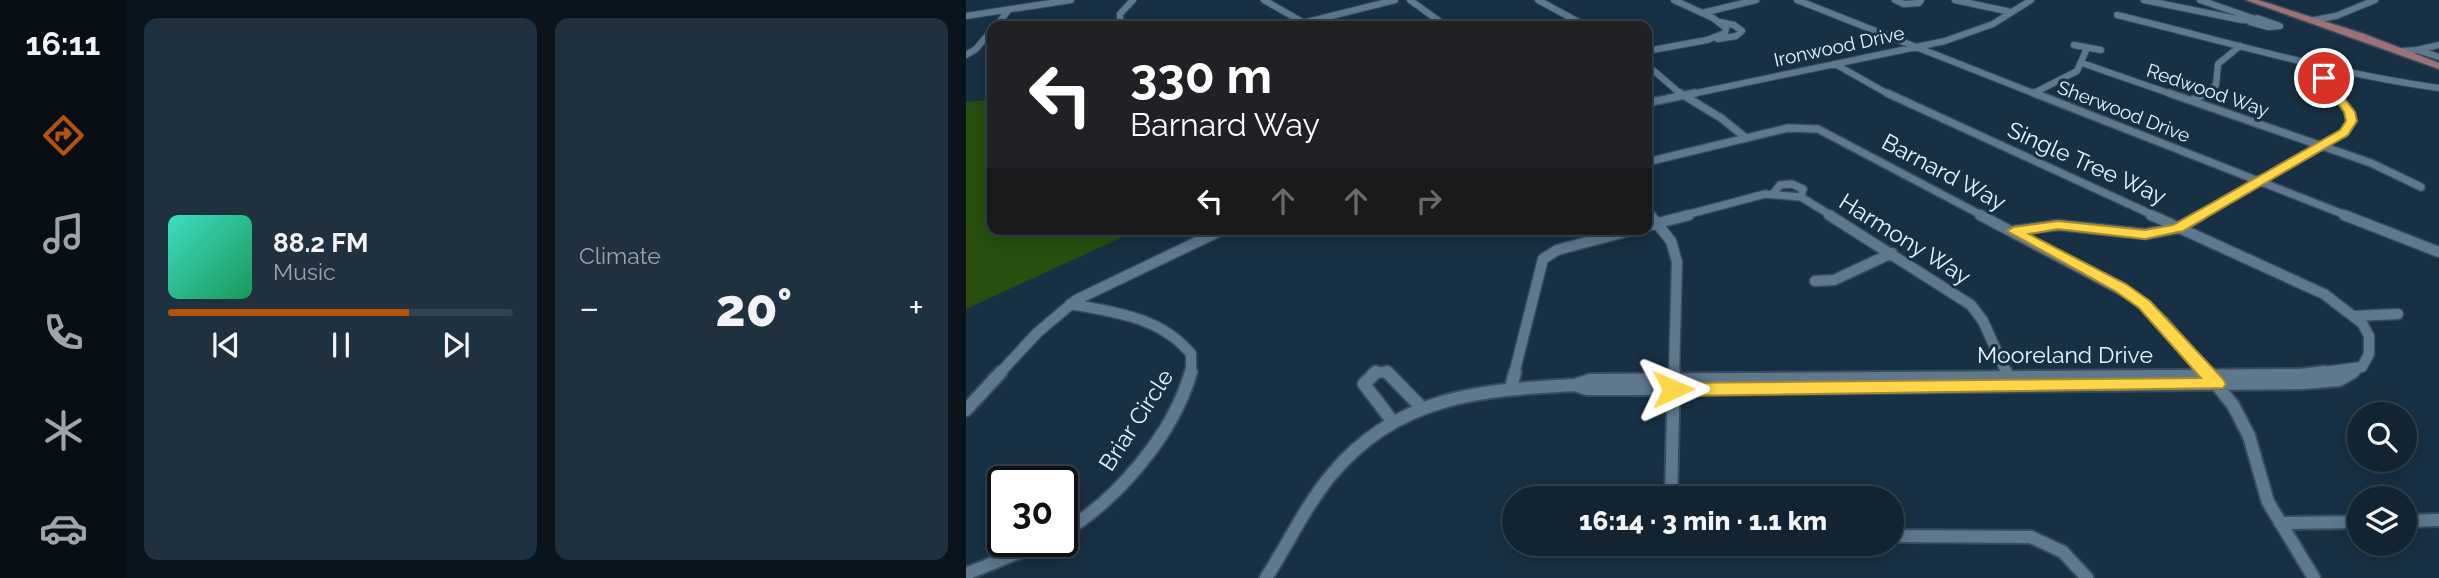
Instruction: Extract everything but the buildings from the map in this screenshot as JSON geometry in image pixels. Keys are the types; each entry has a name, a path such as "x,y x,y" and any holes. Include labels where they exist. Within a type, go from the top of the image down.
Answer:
{"main road":[{"path":"2250,0 2314,20 2439,66"}],"street":[{"path":"966,16 1071,0"},
{"path":"1122,21 1120,14 1133,0"},
{"path":"1265,1 1275,0"},
{"path":"1320,21 1395,0"},
{"path":"1410,0 1439,21"},
{"path":"1538,0 1577,21"},
{"path":"1674,0 1726,28 1724,33 1708,40"},
{"path":"1702,13 1756,0"},
{"name":"Sherwood Drive","path":"1797,0 2439,252"},
{"path":"1895,0 1909,5 1917,4 1921,0"},
{"path":"1955,0 2011,12"},
{"name":"Ironwood Drive","path":"1652,102 1916,47 1993,24 2031,0"},
{"path":"2144,0 2268,27 2280,26 2200,0"},
{"path":"2155,0 2168,4"},
{"path":"2314,20 2336,16 2375,0"},
{"path":"1265,1 1299,21"},
{"path":"1000,21 1008,11"},
{"path":"2117,15 2397,83 2439,88"},
{"path":"2248,21 2257,21 2257,18"},
{"path":"1652,50 1733,37 1742,32 1737,26 1719,22"},
{"path":"966,55 976,49 987,36"},
{"path":"2074,45 2101,50"},
{"path":"2401,51 2439,45"},
{"path":"2192,100 2216,88 2219,83 2218,64 2240,46"},
{"path":"2034,93 2062,80 2082,63 2087,48"},
{"path":"2417,50 2439,57"},
{"name":"Redwood Way","path":"2082,63 2371,163 2421,187"},
{"name":"Single Tree Way","path":"1835,64 1894,97 2324,295 2355,316"},
{"path":"2014,231 2058,225 2145,234 2167,232 2180,227 2344,133 2351,121 2350,112 2324,78 2323,75 2331,68"},
{"path":"1652,69 1684,96 1721,118 1746,138"},
{"name":"Barnard Way","path":"1746,138 1803,127 1832,134 2120,288 2145,304 2213,380 2244,425 2262,487 2280,523 2314,578"},
{"path":"1652,161 1746,138"},
{"name":"Harmony Way","path":"1652,225 1773,194 1801,197 1971,305 1983,321 2010,381"},
{"path":"1652,225 1674,247 1677,262 1671,486"},
{"path":"966,410 1037,333 1070,304 1211,235"},
{"path":"1511,388 1540,269 1547,256 1557,250 1613,235"},
{"path":"1815,281 1834,280 1892,253"},
{"name":"Briar Circle","path":"1070,304 1151,323 1184,346 1193,360 1194,369 1180,402 1124,484 1097,510 1078,522"},
{"path":"2355,316 2398,314"},
{"name":"Mooreland Drive","path":"1266,578 1332,474 1360,445 1421,407 1461,394 1575,385 1587,389 1673,384 2336,381 2348,378 2369,354 2370,340 2362,323 2355,316"},
{"path":"1394,422 1366,390 1364,384 1368,376 1387,372 1421,407"},
{"path":"2417,521 2439,520"},
{"path":"2280,523 2347,522"},
{"path":"1904,536 2031,537 2044,541 2070,557 2087,578"},
{"path":"966,574 1014,557"}],"green space":[{"path":"987,100 987,235 1127,235 966,309 966,102"}],"route":[{"path":"1673,389 2216,384 2164,322 2145,304 2094,273 2014,231 2058,225 2145,234 2178,228 2344,133 2350,125 2350,112 2324,78"}]}
